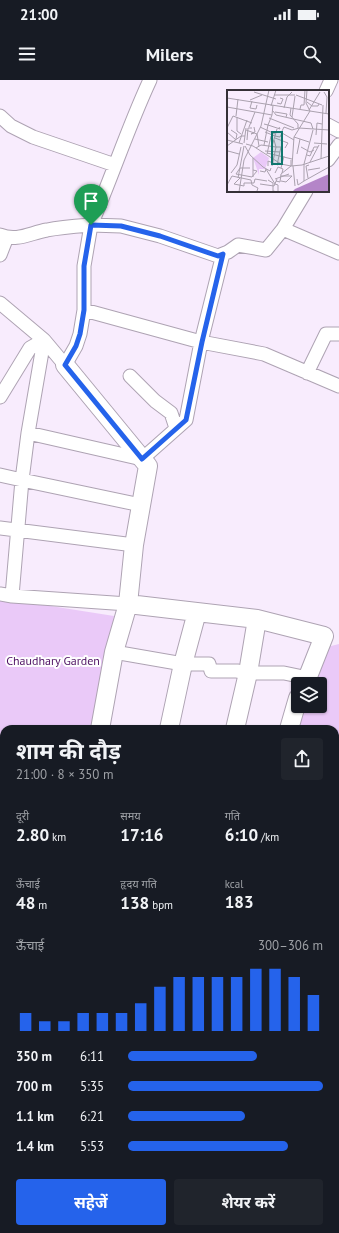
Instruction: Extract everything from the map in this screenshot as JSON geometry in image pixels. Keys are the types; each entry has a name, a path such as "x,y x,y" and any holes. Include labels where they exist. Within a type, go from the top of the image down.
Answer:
{"street":[{"path":"65,365 76,346 80,334 84,310 84,266 91,225 103,198 137,108 150,80"},
{"path":"326,90 331,80"},
{"path":"0,116 11,126 33,137 115,165"},
{"path":"329,126 339,132"},
{"path":"329,159 339,144"},
{"path":"0,254 4,236 26,237 46,230 91,225 121,226 160,236 218,256 238,246 266,250 283,228 305,192"},
{"path":"283,228 339,253"},
{"path":"142,459 186,420 202,342 223,254"},
{"path":"0,303 44,340 148,466 134,545 128,604 114,652 101,725"},
{"path":"84,310 202,342 264,354 339,386"},
{"path":"307,372 326,334 339,334"},
{"path":"0,397 30,348 44,340"},
{"path":"44,340 28,434 22,480 18,531 6,595 128,604 257,619 324,636 308,677"},
{"path":"130,376 171,413 176,428"},
{"path":"28,434 142,459"},
{"path":"0,475 141,505"},
{"path":"0,528 134,545"},
{"path":"170,725 183,664 197,612"},
{"path":"236,725 248,673 257,619"},
{"path":"114,652 183,664 209,664 211,671 284,673 295,677"},
{"path":"290,725 294,713"}],"green space":[{"name":"Chaudhary Garden","path":"0,598 114,616 96,725 0,725"},
{"path":"339,644 339,725 296,725 300,713 327,713 327,677 315,677 327,647"}],"route":[{"path":"91,225 121,226 160,236 218,256 223,254 202,342 186,420 142,459 65,365 76,346 80,334 84,310 84,266 91,225"}]}
